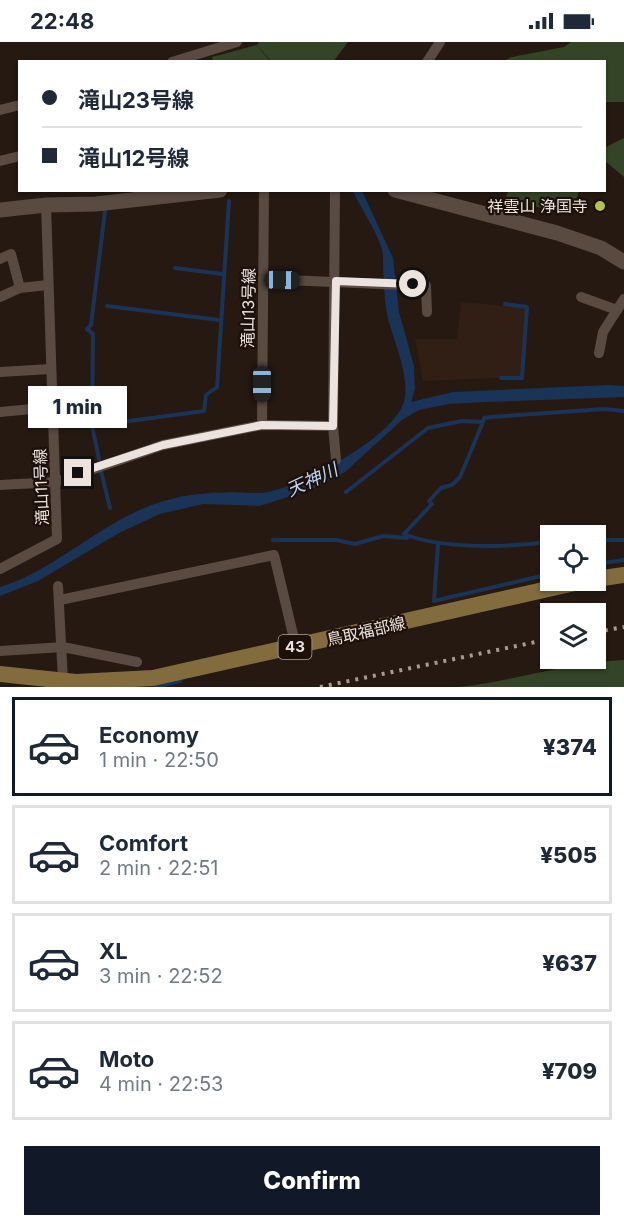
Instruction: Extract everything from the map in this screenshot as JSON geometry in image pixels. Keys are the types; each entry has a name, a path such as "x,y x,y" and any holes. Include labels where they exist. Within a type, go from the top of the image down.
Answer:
{"main road":[{"path":"606,577 624,574"},
{"name":"鳥取福部線","path":"0,674 95,683 153,678 540,591"}],"street":[{"path":"178,60 237,42"},
{"path":"428,60 440,42"},
{"path":"0,110 18,106"},
{"path":"0,161 18,156"},
{"path":"0,210 120,196 187,192"},
{"name":"滝山13号線","path":"262,425 264,192"},
{"path":"335,192 333,426 336,460"},
{"path":"402,192 557,233 601,248 624,262"},
{"name":"滝山11号線","path":"0,569 57,539 46,205"},
{"path":"0,259 11,254 20,288"},
{"path":"264,279 426,286 427,312"},
{"path":"0,297 20,288 48,285"},
{"path":"581,297 617,310"},
{"path":"599,353 603,332 624,299"},
{"path":"0,372 51,369"},
{"path":"0,412 53,407"},
{"path":"0,485 56,482 163,445 262,425 333,426"},
{"path":"60,600 274,555 296,647"},
{"path":"58,586 63,681"},
{"path":"0,651 63,647 138,662"}],"shaded area":[{"path":"461,302 526,308 521,377 423,381 415,339 457,339"}],"green space":[{"path":"259,42 348,42 334,60 270,60 257,45"},
{"path":"571,42 624,42 624,102 606,102 606,60 506,60 564,47"},
{"path":"257,45 269,60 213,60 212,57"},
{"path":"624,138 624,177 606,162 606,147"},
{"path":"508,192 579,192 572,212 516,204 515,201 508,205 505,198"},
{"path":"624,660 624,687 459,687 557,669 606,669 606,661"}],"water":[{"name":"天神川","path":"354,192 362,192 393,258 399,312 414,366 415,389 411,402 453,392 609,385 624,386 624,397 449,404 419,410 402,420 345,472 312,489 260,506 203,504 160,514 119,533 38,581 0,596 0,587 22,579 121,519 142,509 189,495 231,492 262,493 287,486 306,479 349,455 387,426 399,411 405,397 405,387 399,355 387,314 382,250 376,233"}],"waterway":[{"path":"92,426 204,411 206,395 217,387 229,201"},
{"path":"99,459 92,426 93,334 87,329 91,325 105,211"},
{"path":"175,268 222,274"},
{"path":"501,378 522,378 527,307 505,304"},
{"path":"107,306 219,320"},
{"path":"346,492 428,428 462,421 483,422 484,418 491,417 604,409 624,411"},
{"path":"483,422 460,477 452,485 441,488 429,501 432,504 404,534 438,543 457,545 496,546 540,543"},
{"path":"101,471 110,508"},
{"path":"273,540 336,540 355,544 383,536 407,538"},
{"path":"606,540 624,540"},
{"path":"438,545 434,601 540,576"},
{"path":"606,563 624,560"},
{"path":"156,687 180,681"}],"railway":[{"path":"606,630 624,627"},
{"path":"320,687 540,641"}],"place":[{"name":"祥雲山 浄国寺","path":"600,206"}],"route":[{"path":"78,473 163,445 262,425 333,426 336,281 413,284"}]}
